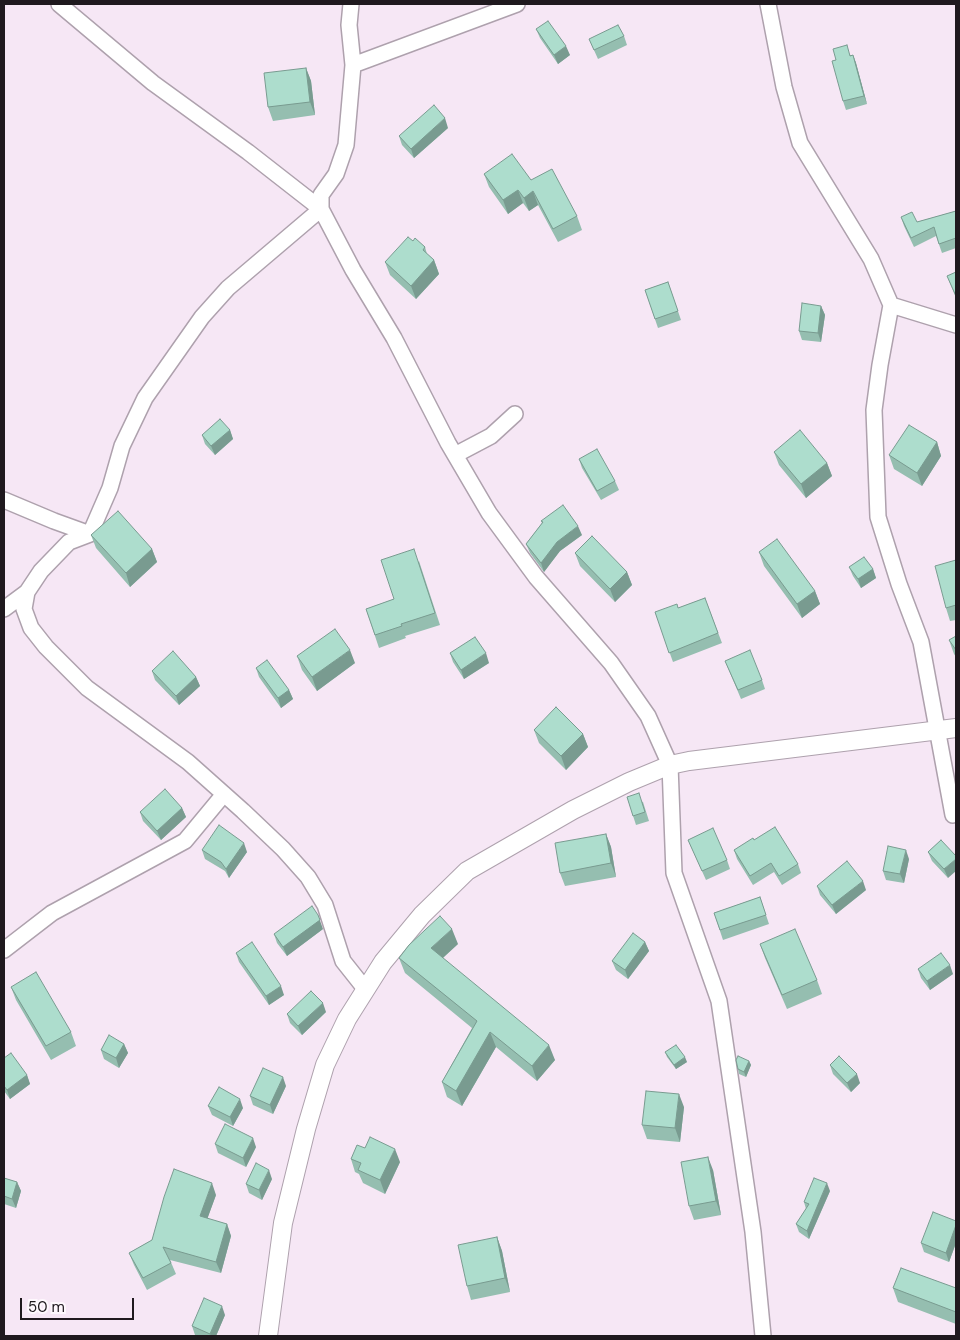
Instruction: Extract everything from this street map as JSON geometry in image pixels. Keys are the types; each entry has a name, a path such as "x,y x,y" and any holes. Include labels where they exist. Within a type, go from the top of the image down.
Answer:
{"street":[{"path":"60,4 153,83 248,152 321,209 353,270 394,338 455,455 489,513 530,569 611,663 648,716 670,765 674,873 719,1001 753,1232 763,1336"},
{"path":"4,609 27,592 41,571 69,542 90,534 110,488 122,446 145,398 202,317 228,288 321,209 321,195 336,174 346,145 354,65 349,25 351,4"},
{"path":"354,65 517,4"},
{"path":"768,4 784,87 800,143 872,259 891,305 874,410 878,517 899,584 921,642 953,815"},
{"path":"891,305 956,325"},
{"path":"455,455 491,436 515,414"},
{"path":"4,500 90,534"},
{"path":"27,592 24,609 31,628 46,647 87,688 188,762 283,849 308,877 325,905 343,961 366,990"},
{"path":"268,1336 282,1223 306,1129 325,1066 348,1019 384,962 422,915 467,871 573,810 629,782 670,765 689,761 956,728"},
{"path":"4,950 52,913 185,841 224,794"}],"building":[{"path":"548,21 566,46 554,55 536,29"},
{"path":"618,25 624,36 594,50 589,39"},
{"path":"847,45 850,56 853,55 864,96 843,101 832,61 836,60 833,49"},
{"path":"306,68 310,102 268,107 264,73"},
{"path":"434,105 445,118 411,149 399,136"},
{"path":"512,154 531,180 552,169 577,216 553,229 533,191 524,198 518,190 503,200 484,174"},
{"path":"956,211 956,238 939,244 934,227 911,238 901,217 912,212 917,222"},
{"path":"408,237 413,241 415,238 425,247 423,250 434,260 411,286 385,262"},
{"path":"956,272 956,296 947,276"},
{"path":"668,282 678,311 655,319 645,290"},
{"path":"802,303 821,306 818,333 799,331"},
{"path":"220,419 230,430 211,446 202,435"},
{"path":"909,425 937,442 917,473 889,455"},
{"path":"800,430 827,463 801,484 774,452"},
{"path":"597,449 615,481 597,491 579,459"},
{"path":"563,505 578,526 557,542 541,563 526,544 543,522 541,521"},
{"path":"118,511 152,549 126,573 91,535"},
{"path":"592,536 627,572 610,589 575,553"},
{"path":"777,539 815,591 797,604 759,552"},
{"path":"414,549 435,613 375,635 366,609 394,599 381,560"},
{"path":"864,557 873,569 858,579 849,567"},
{"path":"956,560 956,605 946,608 935,566"},
{"path":"705,598 718,633 669,653 655,612 677,604 678,608"},
{"path":"335,629 350,650 312,677 297,656"},
{"path":"956,636 956,650 949,640"},
{"path":"475,637 486,653 461,670 450,653"},
{"path":"750,650 762,680 738,690 725,661"},
{"path":"173,651 196,677 176,696 152,671"},
{"path":"267,660 289,690 278,698 256,668"},
{"path":"556,707 583,734 561,756 534,730"},
{"path":"165,789 182,808 157,831 140,812"},
{"path":"639,793 645,812 633,816 627,797"},
{"path":"219,825 244,843 226,869 221,862 202,850"},
{"path":"775,827 798,864 779,876 771,863 750,876 734,850"},
{"path":"713,828 727,860 702,871 688,840"},
{"path":"606,834 611,863 560,873 555,843"},
{"path":"941,840 956,856 956,859 944,869 928,852"},
{"path":"888,846 906,850 900,874 883,871"},
{"path":"847,861 863,881 832,905 817,886"},
{"path":"760,897 766,915 720,930 714,913"},
{"path":"312,906 320,920 283,947 274,934"},
{"path":"440,916 452,929 431,948 549,1045 532,1066 490,1032 456,1091 442,1082 477,1021 399,958 409,945"},
{"path":"795,929 817,980 782,995 760,944"},
{"path":"633,933 645,942 625,970 612,961"},
{"path":"252,942 281,986 266,996 236,953"},
{"path":"941,953 950,965 927,981 918,969"},
{"path":"36,972 71,1032 46,1046 11,987"},
{"path":"311,991 323,1003 298,1026 287,1014"},
{"path":"109,1035 124,1044 116,1058 101,1050"},
{"path":"676,1045 685,1057 674,1065 665,1052"},
{"path":"11,1053 27,1075 7,1090 4,1086 4,1058"},
{"path":"738,1056 749,1061 744,1072 738,1069 736,1060"},
{"path":"839,1056 857,1074 847,1083 830,1065"},
{"path":"263,1068 283,1077 270,1105 250,1096"},
{"path":"219,1087 240,1099 230,1117 208,1106"},
{"path":"646,1091 679,1094 675,1128 642,1125"},
{"path":"225,1124 253,1138 243,1158 215,1144"},
{"path":"370,1137 395,1149 380,1180 358,1170 361,1163 351,1159 357,1145 365,1148"},
{"path":"708,1157 716,1201 689,1206 681,1162"},
{"path":"256,1163 269,1170 259,1190 246,1184"},
{"path":"174,1169 212,1183 200,1216 227,1224 216,1262 163,1247 171,1263 143,1278 129,1253 152,1240"},
{"path":"4,1178 17,1182 12,1199 4,1196"},
{"path":"814,1178 827,1183 807,1231 796,1224 809,1204 804,1202"},
{"path":"933,1212 956,1221 946,1253 921,1243"},
{"path":"497,1237 505,1278 467,1286 458,1245"},
{"path":"901,1268 956,1288 956,1312 893,1288"},
{"path":"204,1298 222,1306 210,1334 192,1326"}]}
